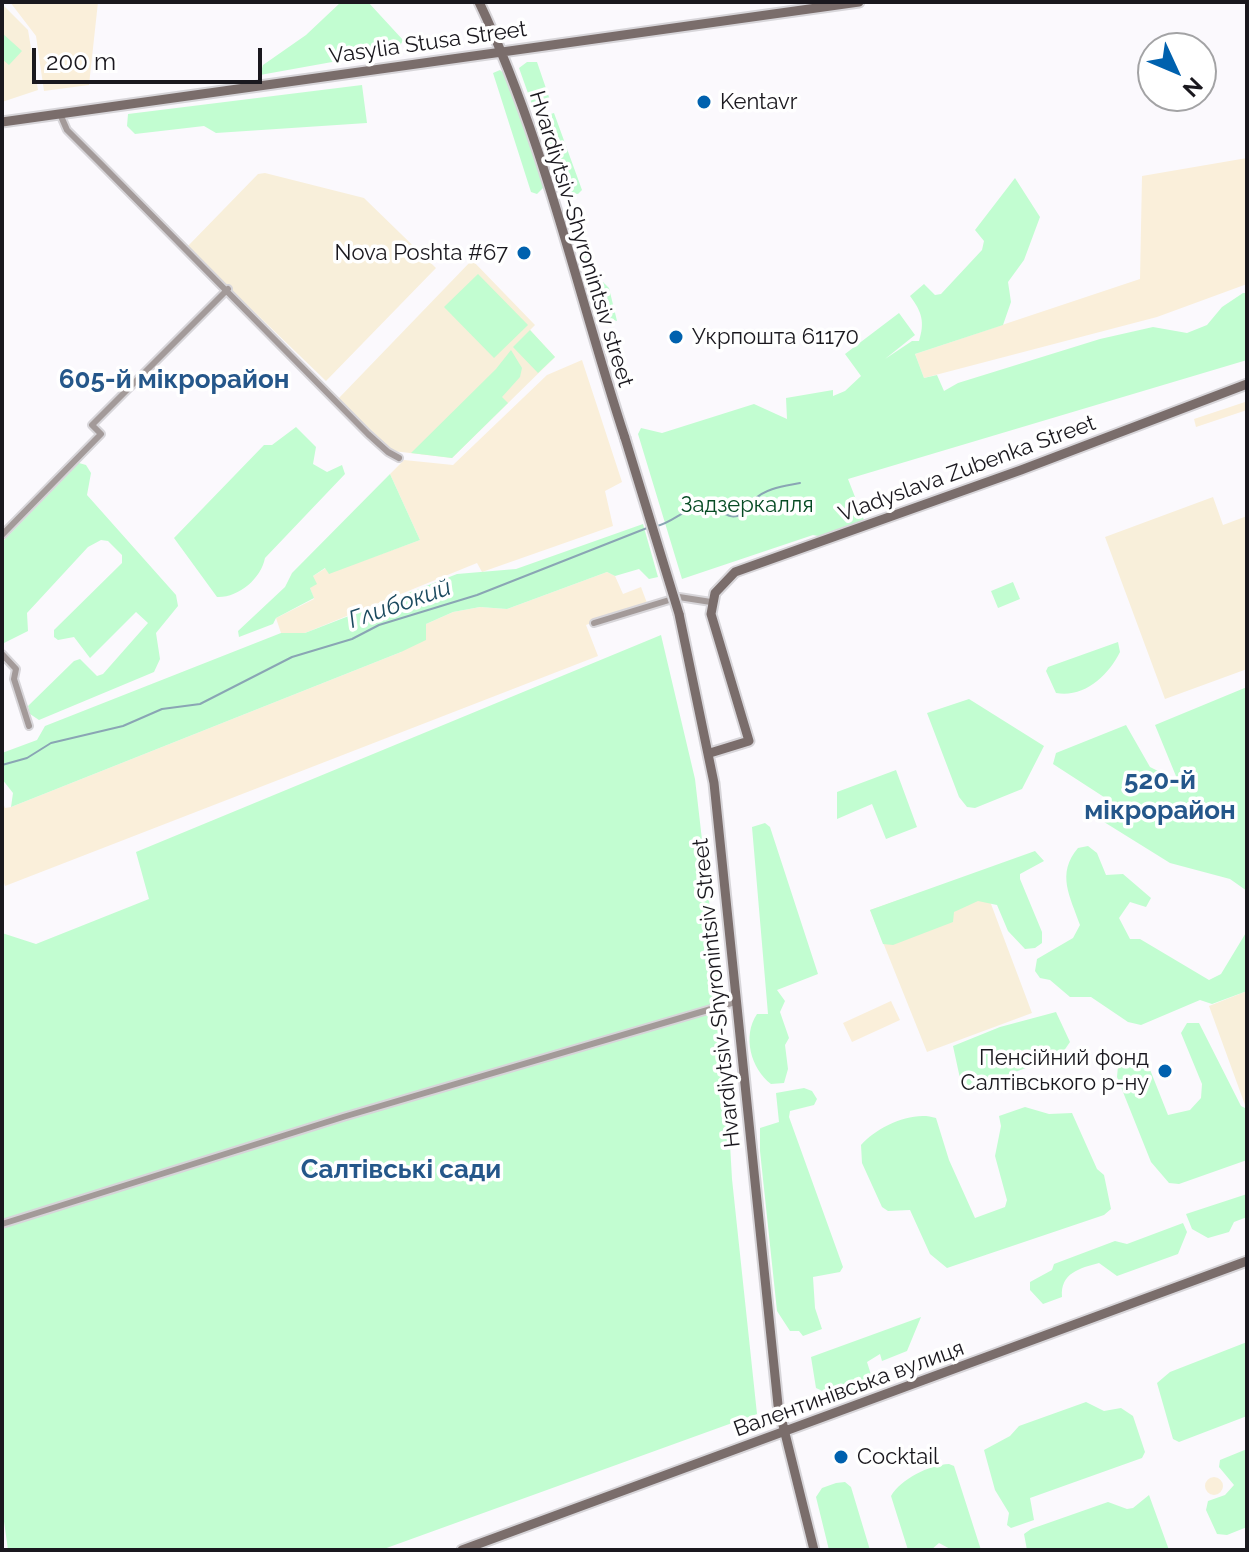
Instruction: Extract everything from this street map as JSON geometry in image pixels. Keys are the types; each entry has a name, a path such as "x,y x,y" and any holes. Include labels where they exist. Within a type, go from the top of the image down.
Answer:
{"street":[{"path":"479,2 502,51"},
{"name":"Vasylia Stusa Street","path":"2,122 810,6 859,2"},
{"name":"Hvardiytsiv-Shyronintsiv street","path":"502,51 546,174 625,438"},
{"path":"60,114 67,130 228,289 368,434 399,458"},
{"path":"2,535 101,434 92,425 228,289"},
{"name":"Vladyslava Zubenka Street","path":"711,602 720,584 735,572 1021,470 1247,384"},
{"name":"Hvardiytsiv-Shyronintsiv Street","path":"625,438 679,614 710,753 772,1357 785,1433 814,1550"},
{"path":"594,623 679,597 711,602 712,621 749,741 710,753"},
{"path":"2,654 16,669 14,679 29,726"},
{"path":"2,1224 330,1121 735,1002"},
{"name":"Валентинівська вулиця","path":"462,1550 1247,1261"}],"shaded area":[{"path":"10,2 98,2 89,85 44,91 36,36"},
{"path":"2,4 28,30 38,90 2,102"},
{"path":"1247,158 1247,284 1157,317 924,378 915,354 1140,279 1142,176"},
{"path":"265,173 364,198 436,268 326,381 187,247 258,174"},
{"path":"472,260 535,325 530,330 555,357 452,458 393,451 338,399"},
{"path":"582,360 622,482 605,491 613,526 482,572 477,563 305,633 281,633 276,618 314,599 310,588 313,576 326,568 329,573 420,540 390,474 404,460 453,465 547,375"},
{"path":"1245,402 1247,410 1196,427 1194,419"},
{"path":"1213,497 1223,525 1247,516 1247,669 1165,699 1105,537"},
{"path":"607,572 615,576 623,594 641,587 647,603 586,625 598,656 5,886 2,877 2,800 5,808 11,807 401,652 426,624 453,612 480,607 507,609"},
{"path":"979,872 1032,1013 927,1052 870,910"},
{"path":"1247,991 1247,1104 1245,1105 1209,1006"},
{"path":"891,1001 900,1020 852,1042 843,1023"},
{"path":"1210,1477 1218,1477 1223,1486 1221,1493 1210,1495 1205,1490 1205,1482"}],"green space":[{"path":"341,2 368,2 403,40 400,46 382,53 260,75 263,65 306,35"},
{"path":"2,33 22,51 9,65 2,59"},
{"path":"527,62 537,62 551,103 546,109 534,110 519,68"},
{"path":"500,70 506,75 545,186 537,194 531,192 493,73"},
{"path":"362,85 367,123 216,133 204,126 135,134 127,126 128,114"},
{"path":"554,113 582,190 578,194 571,193 557,148 547,147 537,118"},
{"name":"Задзеркалля","path":"1015,178 1040,217 1024,260 1008,282 1011,302 1003,325 915,354 924,378 937,375 944,391 958,383 1100,339 1153,327 1187,333 1207,325 1222,307 1243,293 1247,293 1247,360 848,479 866,525 828,538 813,535 682,579 638,434 641,428 662,433 754,404 787,419 786,398 833,390 833,396 845,391 861,376 845,354 899,313 915,335 885,359 912,341 919,341 921,317 910,296 924,284 935,295 941,294 982,250 984,241 975,230"},
{"path":"576,247 581,247 600,275 586,281"},
{"path":"478,274 528,325 494,358 444,307"},
{"path":"603,282 609,288 617,321 597,315 590,291"},
{"path":"530,330 555,357 538,373 513,347"},
{"path":"511,350 522,368 520,377 502,397 508,403 452,458 411,453 496,369"},
{"path":"296,427 316,447 313,464 327,472 342,465 345,474 265,558 254,580 240,591 217,597 174,538 264,445 272,445"},
{"path":"79,463 86,465 91,473 87,495 176,595 178,606 156,633 160,659 154,672 39,720 30,714 28,706 74,661 80,659 97,676 103,674 148,623 136,612 90,658 74,637 58,640 54,637 54,630 122,563 122,555 108,541 101,540 88,547 27,613 28,631 2,644 2,542"},
{"path":"390,474 420,540 329,574 325,568 313,576 317,584 310,588 314,598 276,618 273,624 239,637 238,631 285,587 292,573"},
{"path":"643,524 658,577 649,579 639,569 615,576 607,572 507,609 480,607 453,612 426,624 426,640 401,652 11,807 13,793 2,779 2,753 37,740 45,726 281,633 305,633 457,574 516,569"},
{"path":"1013,582 1020,599 998,608 991,591"},
{"path":"661,635 695,779 723,1022 732,1179 757,1414 381,1550 8,1550 2,1507 2,933 36,944 149,899 136,852"},
{"path":"1118,642 1120,652 1102,677 1085,689 1056,693 1046,671 1048,667"},
{"path":"1247,687 1247,891 1230,879 1170,863 1096,817 1107,799 1053,764 1056,753 1126,725 1150,767 1178,781 1155,725"},
{"path":"969,699 1044,746 1022,789 975,808 967,807 959,797 927,713"},
{"path":"896,770 917,827 886,839 872,804 837,819 837,792"},
{"path":"765,823 770,827 818,974 777,990 785,1001 780,1012 789,1038 785,1045 788,1069 784,1083 771,1084 758,1070 750,1042 752,1023 757,1014 768,1014 752,827"},
{"path":"1088,846 1097,853 1106,875 1123,874 1151,898 1146,907 1130,902 1119,918 1130,939 1140,939 1209,980 1221,974 1247,931 1247,991 1212,1004 1200,1000 1141,1025 1128,1022 1091,997 1070,997 1050,980 1040,978 1035,971 1037,959 1073,938 1080,925 1066,876 1071,858 1078,848"},
{"path":"1035,851 1044,861 1020,874 1020,879 1042,932 1042,943 1035,948 1025,949 1008,931 997,905 978,901 954,912 953,922 893,945 883,944 870,910"},
{"path":"1056,1012 1070,1042 1061,1055 972,1088 961,1083 953,1046 1000,1027"},
{"path":"1187,1023 1199,1023 1241,1106 1247,1109 1247,1160 1179,1184 1169,1183 1151,1162 1117,1077 1118,1066 1130,1054 1139,1054 1147,1062 1168,1115 1190,1110 1201,1098 1202,1084 1181,1033"},
{"path":"804,1088 812,1091 817,1099 814,1105 790,1111 789,1117 843,1267 840,1272 813,1277 815,1308 822,1329 803,1336 799,1331 790,1331 777,1311 760,1128 779,1122 776,1093"},
{"path":"1025,1107 1049,1114 1072,1113 1097,1169 1104,1175 1111,1209 1104,1215 947,1268 930,1254 910,1210 888,1211 882,1207 862,1163 861,1145 876,1132 906,1118 936,1118 949,1160 975,1218 1005,1207 1007,1200 995,1156 1001,1126 999,1116"},
{"path":"1247,1194 1247,1217 1234,1222 1229,1232 1208,1238 1192,1229 1186,1214"},
{"path":"1183,1223 1187,1232 1178,1254 1117,1276 1099,1263 1085,1267 1064,1282 1062,1297 1043,1304 1030,1290 1030,1282 1052,1270 1054,1264 1115,1241 1127,1244"},
{"path":"921,1317 907,1351 882,1361 880,1354 867,1362 873,1381 868,1391 832,1404 829,1394 816,1388 811,1357"},
{"path":"1247,1342 1247,1416 1179,1442 1173,1439 1157,1383 1170,1372"},
{"path":"1086,1402 1104,1411 1121,1408 1133,1416 1145,1452 1142,1458 1030,1498 1034,1520 1011,1528 1007,1525 1009,1513 995,1490 984,1450 1010,1436 1019,1426"},
{"path":"1247,1449 1247,1527 1227,1535 1217,1534 1206,1510 1208,1501 1225,1495 1234,1485 1219,1467 1220,1460"},
{"path":"949,1464 954,1466 981,1550 952,1550 939,1543 931,1550 908,1550 891,1496 901,1484 916,1474"},
{"path":"845,1482 851,1487 870,1550 829,1550 816,1497 822,1488"},
{"path":"1149,1495 1169,1550 1027,1550 1024,1534 1031,1529 1108,1502 1133,1508"}],"waterway":[{"name":"Глибокий","path":"657,526 701,506 713,507 728,516 737,516 764,493 800,483"},
{"name":"Глибокий","path":"2,765 27,758 51,743 123,726 162,709 200,704 292,657 352,639 379,625 477,595 647,528"}],"place":[{"name":"Kentavr","path":"704,102"},
{"name":"Nova Poshta #67","path":"524,253"},
{"name":"Укрпошта 61170","path":"676,337"},
{"name":"Пенсійний фонд Салтівського р-ну","path":"1165,1071"},
{"name":"Cocktail","path":"841,1457"}],"district":[{"name":"605-й мікрорайон","path":"174,380"},
{"name":"520-й мікрорайон","path":"1160,796"},
{"name":"Салтівські сади","path":"401,1170"}]}
